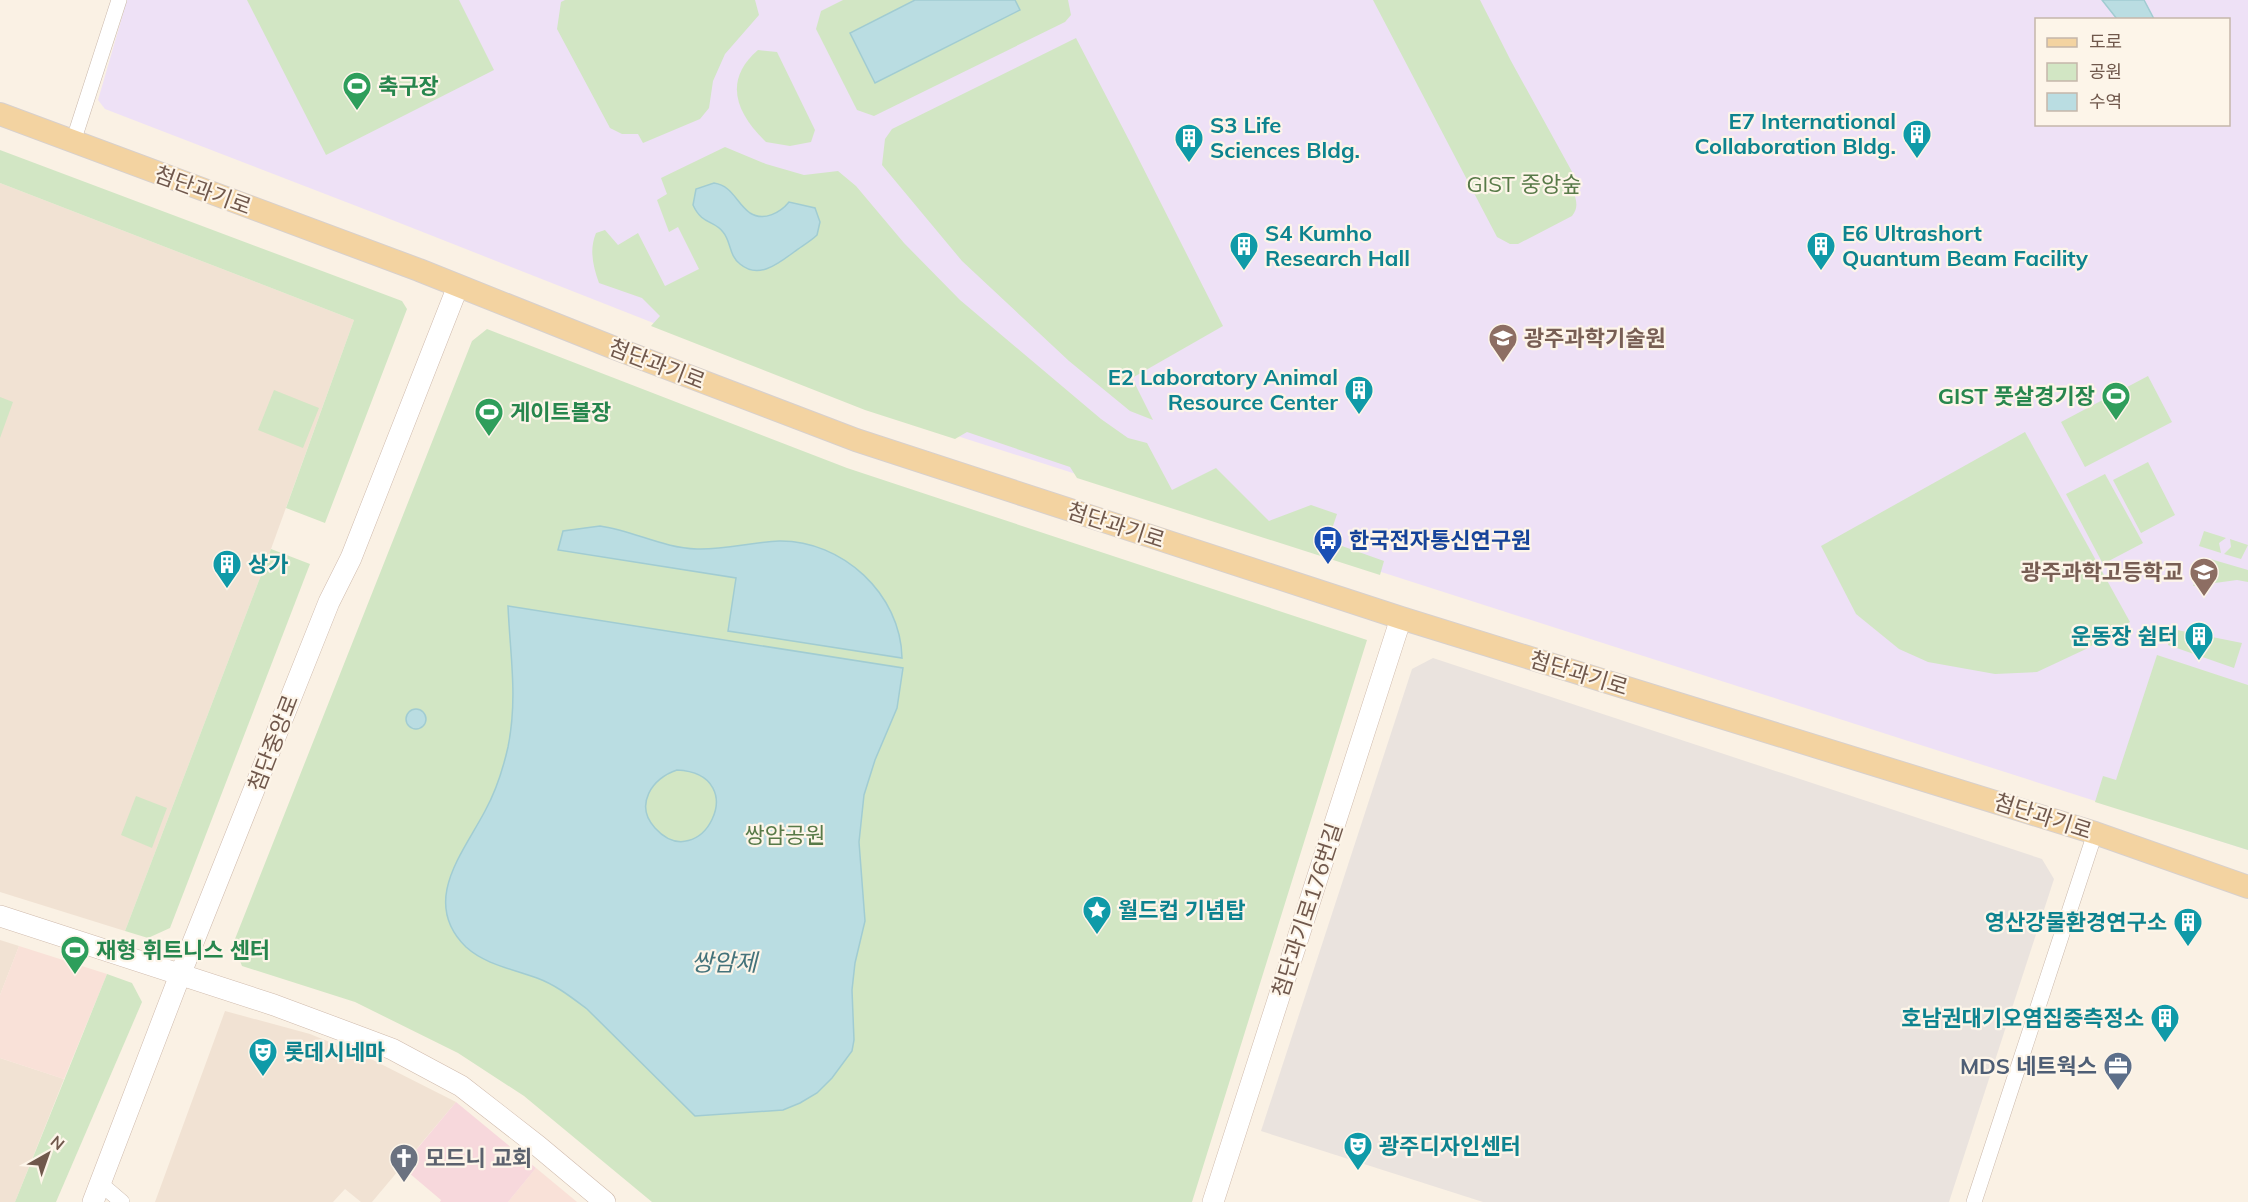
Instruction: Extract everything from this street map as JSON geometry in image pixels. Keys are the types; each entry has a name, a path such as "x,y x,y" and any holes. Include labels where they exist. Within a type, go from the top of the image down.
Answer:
{"main road":[{"name":"첨단과기로","path":"0,114 419,270 856,440 1401,618 2095,832 2248,887"}],"street":[{"path":"73,142 119,0"},
{"name":"첨단중앙로","path":"97,1193 180,975 328,602 351,558 458,286"},
{"name":"첨단과기로176번길","path":"1213,1202 1401,618"},
{"path":"1974,1202 2095,832"},
{"path":"0,916 340,1028 392,1049 461,1086 605,1202"},
{"path":"97,1193 122,1202"}],"shaded area":[{"name":"광주과학기술원","path":"127,0 2248,0 2248,850 864,406 105,109 98,100"},
{"path":"0,183 354,320 271,549 125,931 0,892"},
{"path":"1433,658 2042,859 2054,879 1949,1202 1483,1202 1261,1131 1412,669"},
{"path":"0,940 19,946 0,995"},
{"path":"19,946 107,974 64,1079 0,1058 0,995"},
{"path":"225,1011 310,1034 371,1059 456,1102 372,1202 361,1202 345,1189 333,1202 155,1202"},
{"path":"0,1058 64,1079 15,1202 0,1202"},
{"path":"456,1102 536,1168 508,1202 440,1202 441,1200 402,1167"},
{"path":"536,1168 577,1202 508,1202"}],"green space":[{"name":"축구장","path":"247,0 459,0 494,70 326,155"},
{"path":"565,0 755,0 759,15 725,54 713,81 709,108 700,119 643,143 638,134 622,134 610,128 557,29 561,2"},
{"path":"843,0 1068,0 1071,15 1065,22 874,116 857,110 816,29 821,11"},
{"name":"GIST 중앙숲","path":"1373,0 1480,0 1581,188 1574,193 1576,205 1572,216 1518,244 1510,244 1497,237"},
{"path":"1076,38 1223,326 1132,378 1153,420 1130,411 1069,361 962,261 882,165 885,139 892,129"},
{"path":"758,50 777,52 815,130 811,142 790,146 766,142 747,120 741,109 737,85 747,62"},
{"path":"725,147 766,164 804,175 838,171 856,186 904,243 960,300 1101,419 1128,438 1147,443 1172,490 1216,468 1269,521 1311,505 1337,514 1328,541 1384,561 1380,575 1077,478 1070,467 967,432 955,439 865,410 651,326 660,316 642,298 599,283 593,258 596,233 605,230 618,245 638,233 665,286 699,269 678,227 669,232 657,200 667,194 661,178"},
{"path":"0,150 402,301 407,309 325,523 286,508 354,320 0,183"},
{"name":"쌍암공원","path":"487,329 847,468 1367,640 1192,1202 652,1202 524,1096 458,1053 355,1002 242,966 233,944 472,341"},
{"name":"GIST 풋살경기장","path":"2148,376 2172,422 2085,467 2061,422"},
{"path":"274,390 319,408 303,448 258,430"},
{"path":"0,397 13,402 0,438"},
{"path":"2025,432 2130,622 2086,649 2037,672 1995,674 1928,662 1899,649 1856,614 1821,546"},
{"path":"2148,462 2175,515 2141,533 2113,480"},
{"path":"2105,474 2143,543 2103,564 2066,494"},
{"path":"2204,531 2226,538 2219,543 2221,553 2199,546"},
{"path":"2230,539 2248,545 2241,559 2224,554 2231,547"},
{"path":"271,549 310,564 170,928 148,938 125,931"},
{"path":"2207,558 2248,570 2248,582 2237,580 2193,586"},
{"path":"2172,629 2242,643 2234,668 2168,645"},
{"path":"2157,655 2248,685 2248,850 2095,802 2103,776 2116,780"},
{"path":"136,796 167,808 152,848 121,835"},
{"path":"107,974 132,983 142,1002 56,1202 15,1202"}],"water":[{"path":"915,0 1015,0 1020,10 875,83 850,33"},
{"path":"2102,0 2144,0 2153,18 2116,18"},
{"path":"714,183 730,191 745,209 755,216 772,215 789,202 815,208 820,222 817,235 775,265 761,270 747,269 736,261 723,232 700,216 693,205 696,189"},
{"path":"600,526 684,548 717,548 779,541 802,543 825,550 864,575 879,593 891,613 899,635 902,658 728,631 736,578 558,550 563,531"},
{"name":"쌍암제","path":"508,606 903,668 897,708 875,760 864,795 859,842 865,921 855,963 852,990 854,1040 852,1051 832,1078 817,1093 783,1110 695,1116 587,1009 544,981 482,958 466,947 453,930 446,913 446,895 450,878 493,796 508,747 513,693","holes":["677,770 700,776 713,788 716,803 712,819 702,833 688,841 672,840 655,828 649,819 646,810 649,793 660,779"]},
{"path":"416,709 423,712 426,719 423,726 416,729 409,726 406,719 409,712"}],"place":[{"name":"축구장","path":"357,112"},
{"name":"E7 International Collaboration Bldg.","path":"1917,160"},
{"name":"S3 Life Sciences Bldg.","path":"1189,164"},
{"name":"S4 Kumho Research Hall","path":"1244,272"},
{"name":"E6 Ultrashort Quantum Beam Facility","path":"1821,272"},
{"name":"광주과학기술원","path":"1503,364"},
{"name":"E2 Laboratory Animal Resource Center","path":"1359,416"},
{"name":"GIST 풋살경기장","path":"2116,422"},
{"name":"게이트볼장","path":"489,438"},
{"name":"한국전자통신연구원","path":"1328,566"},
{"name":"상가","path":"227,590"},
{"name":"광주과학고등학교","path":"2204,598"},
{"name":"운동장 쉼터","path":"2199,662"},
{"name":"월드컵 기념탑","path":"1097,936"},
{"name":"영산강물환경연구소","path":"2188,948"},
{"name":"재형 휘트니스 센터","path":"75,976"},
{"name":"호남권대기오염집중측정소","path":"2165,1044"},
{"name":"롯데시네마","path":"263,1078"},
{"name":"MDS 네트웍스","path":"2118,1092"},
{"name":"광주디자인센터","path":"1358,1172"},
{"name":"모드니 교회","path":"404,1184"}]}
